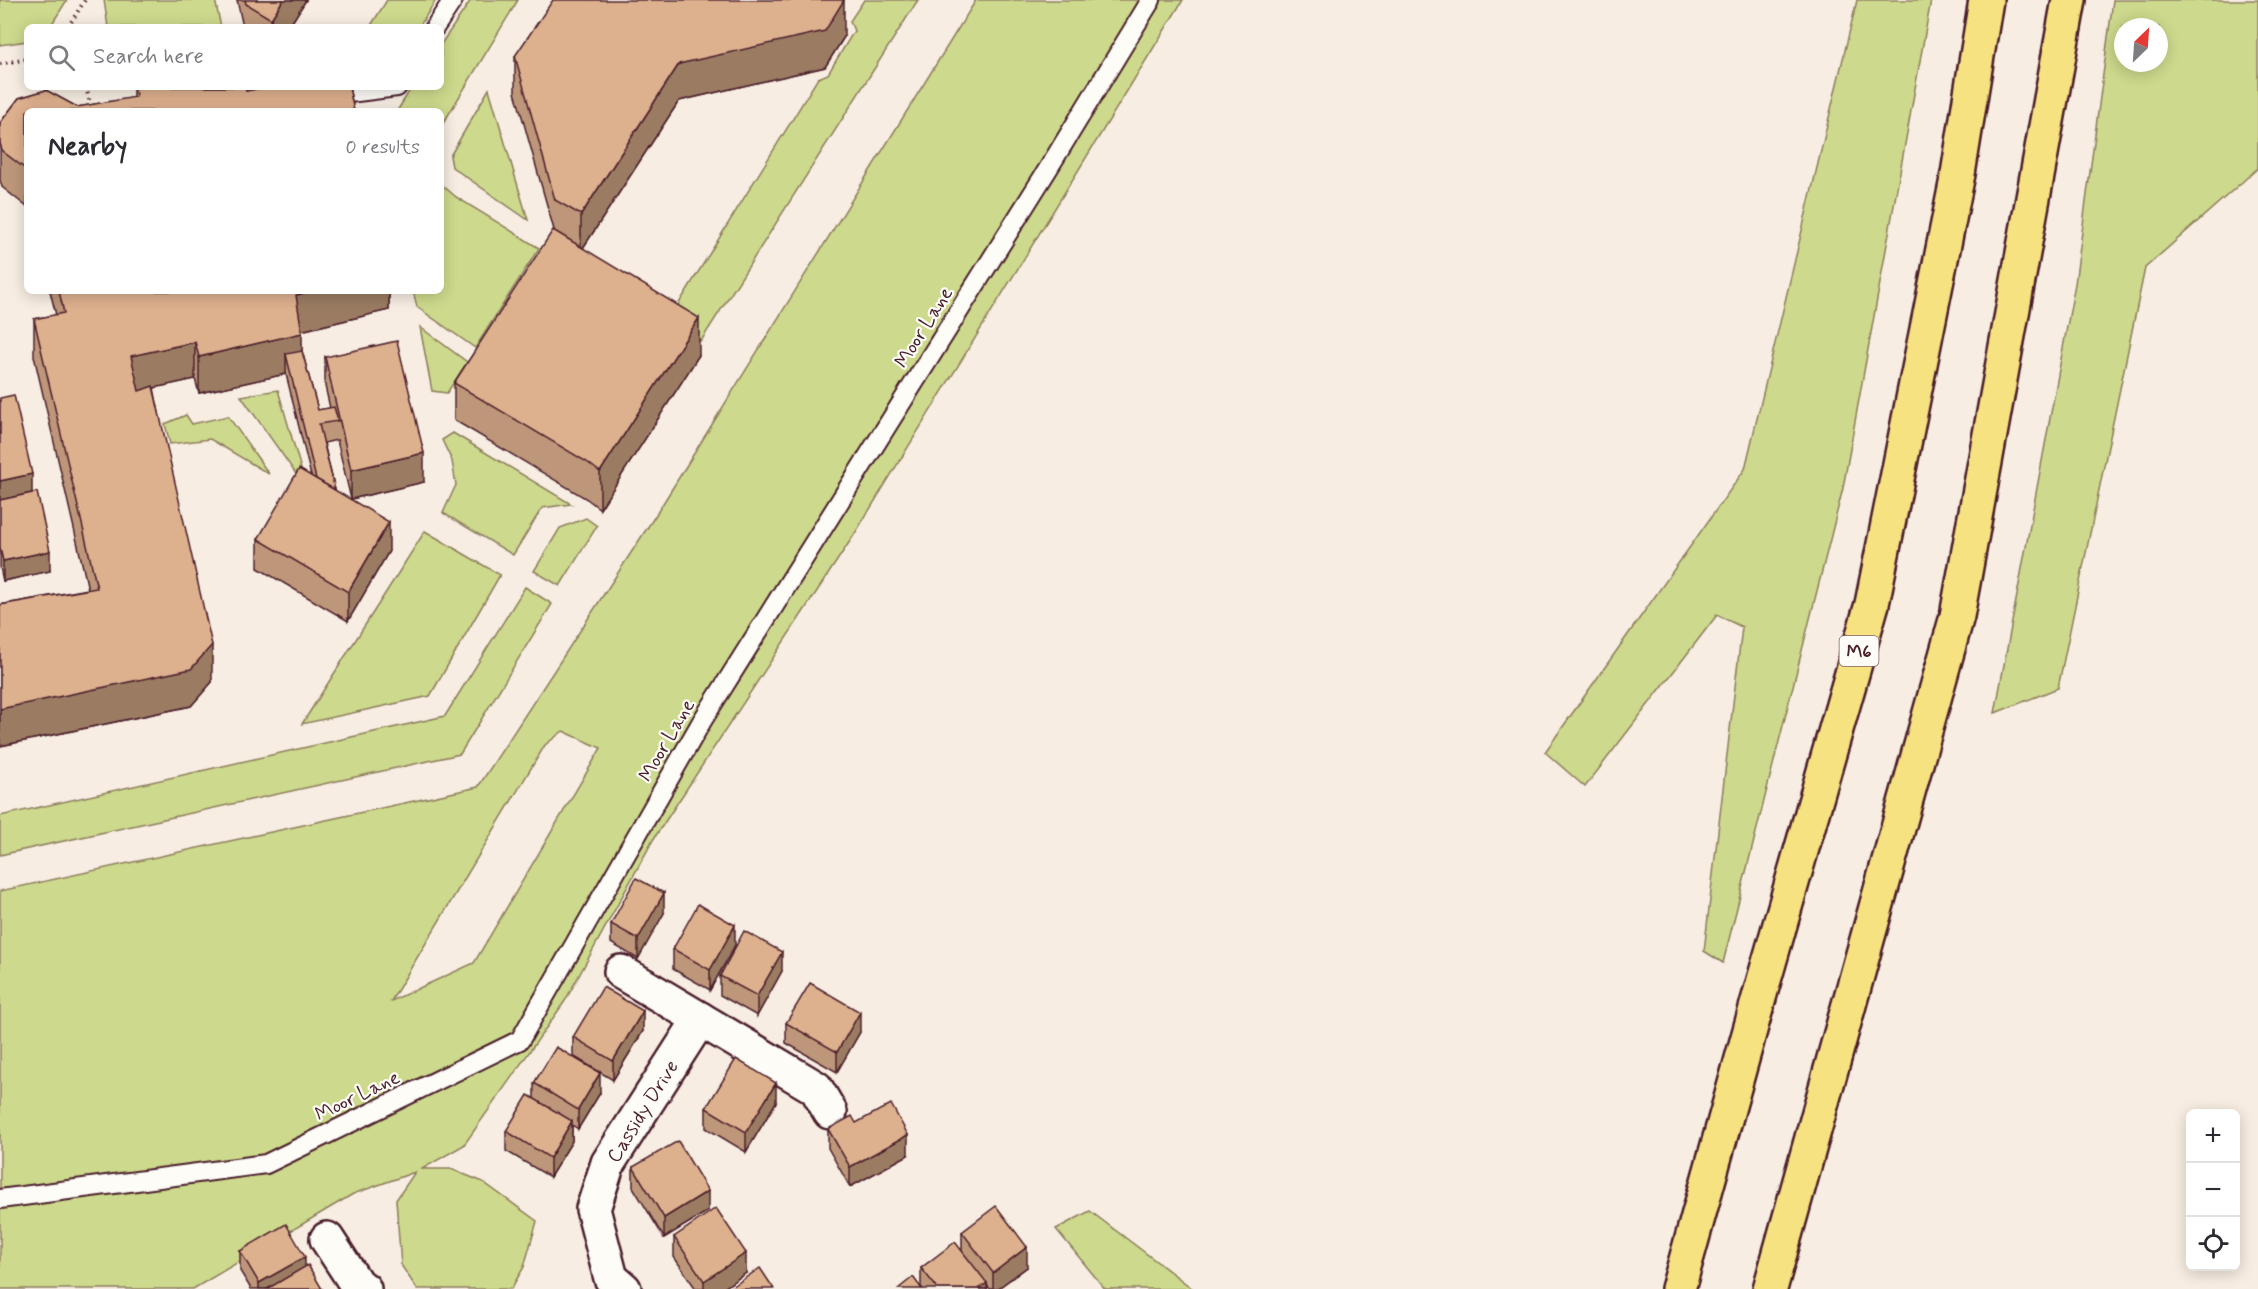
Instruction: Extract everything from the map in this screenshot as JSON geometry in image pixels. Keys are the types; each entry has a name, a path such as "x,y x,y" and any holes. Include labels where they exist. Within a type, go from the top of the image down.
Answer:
{"highway":[{"name":"M6","path":"1678,1289 1872,604 1958,174 1986,0"},
{"path":"1770,1289 1957,616 2069,0"}],"street":[{"path":"621,972 816,1088 830,1112"},
{"name":"Cassidy Drive","path":"610,1285 593,1209 608,1163 700,1019"},
{"path":"327,1239 357,1285 364,1289"}],"lane":[{"path":"437,24 453,0"},
{"name":"Moor Lane","path":"0,1199 266,1164 520,1040 702,721 1035,190 1151,0"},
{"path":"310,98 373,90"}],"path":[{"path":"71,24 85,0"},
{"path":"0,64 24,60"},
{"path":"87,90 91,108"}],"green space":[{"path":"0,0 67,0 52,24 24,24 24,41 0,45"},
{"path":"104,0 215,0 220,24 108,24"},
{"path":"387,0 436,0 421,24 372,24"},
{"path":"471,0 518,0 444,122 444,108 399,108 410,90 444,90 444,40"},
{"path":"864,0 918,0 701,341 668,321 818,78 828,74 854,31 850,21"},
{"path":"976,0 1183,0 854,535 653,840 565,1001 464,1145 422,1169 451,1169 483,1182 537,1221 524,1267 511,1289 417,1289 401,1265 396,1200 415,1172 353,1194 193,1289 0,1289 0,891 478,787 657,513","holes":["563,731 601,748 474,963 391,1001 545,745"]},
{"path":"1857,0 1931,0 1843,488 1723,963 1704,951 1742,627 1717,615 1585,787 1545,752 1745,469"},
{"path":"2113,0 2258,0 2258,168 2145,268 2058,688 1995,713 2075,284"},
{"path":"489,89 528,220 452,167 450,156"},
{"path":"444,187 456,197 539,248 475,348 417,307 414,294 444,294"},
{"path":"420,327 467,362 447,393 432,391"},
{"path":"278,390 301,469 301,481 241,396"},
{"path":"186,415 192,424 228,416 269,474 210,439 170,444 165,424"},
{"path":"453,433 571,504 542,508 513,555 443,513 456,485 452,461 442,440"},
{"path":"586,518 597,526 560,586 534,571 560,528"},
{"path":"425,531 500,575 430,696 302,724"},
{"path":"525,587 552,604 460,754 0,855 0,816 445,716"},
{"path":"1090,1211 1193,1289 1105,1289 1056,1229"}],"building":[{"path":"245,0 283,0 271,19 246,4"},
{"path":"553,0 844,0 825,31 679,64 581,215 555,200 515,56"},
{"path":"46,90 77,107 136,97 135,90 350,90 353,108 24,108 24,168 2,151 0,123 19,98"},
{"path":"553,230 699,318 600,472 454,383"},
{"path":"60,294 300,294 296,295 302,333 199,357 195,342 131,356 139,391 153,386 212,645 191,669 0,709 0,605 97,588 34,319 64,313"},
{"path":"397,341 424,453 351,470 325,357"},
{"path":"302,351 318,410 334,407 338,421 319,424 335,490 316,479 286,354"},
{"path":"14,395 32,474 0,481 0,398"},
{"path":"299,469 389,522 348,592 258,539"},
{"path":"37,492 50,551 3,561 0,548 0,500"},
{"path":"636,878 664,893 638,939 611,924"},
{"path":"698,904 735,925 710,970 673,949"},
{"path":"744,931 782,952 757,996 720,976"},
{"path":"810,983 860,1012 837,1052 786,1023"},
{"path":"603,987 643,1011 613,1061 573,1037"},
{"path":"556,1047 600,1073 578,1110 534,1083"},
{"path":"736,1059 776,1083 746,1132 706,1108"},
{"path":"528,1095 572,1121 550,1158 506,1131"},
{"path":"891,1104 908,1135 850,1167 828,1129 852,1116 856,1123"},
{"path":"678,1141 708,1191 664,1218 633,1167"},
{"path":"996,1206 1027,1247 993,1273 962,1232"},
{"path":"716,1208 746,1253 704,1281 674,1237"},
{"path":"286,1224 305,1257 259,1283 240,1251"},
{"path":"955,1242 987,1283 978,1289 938,1289 921,1268"},
{"path":"308,1265 322,1289 267,1289"},
{"path":"760,1268 774,1289 729,1289"},
{"path":"913,1277 922,1289 898,1289"}]}
